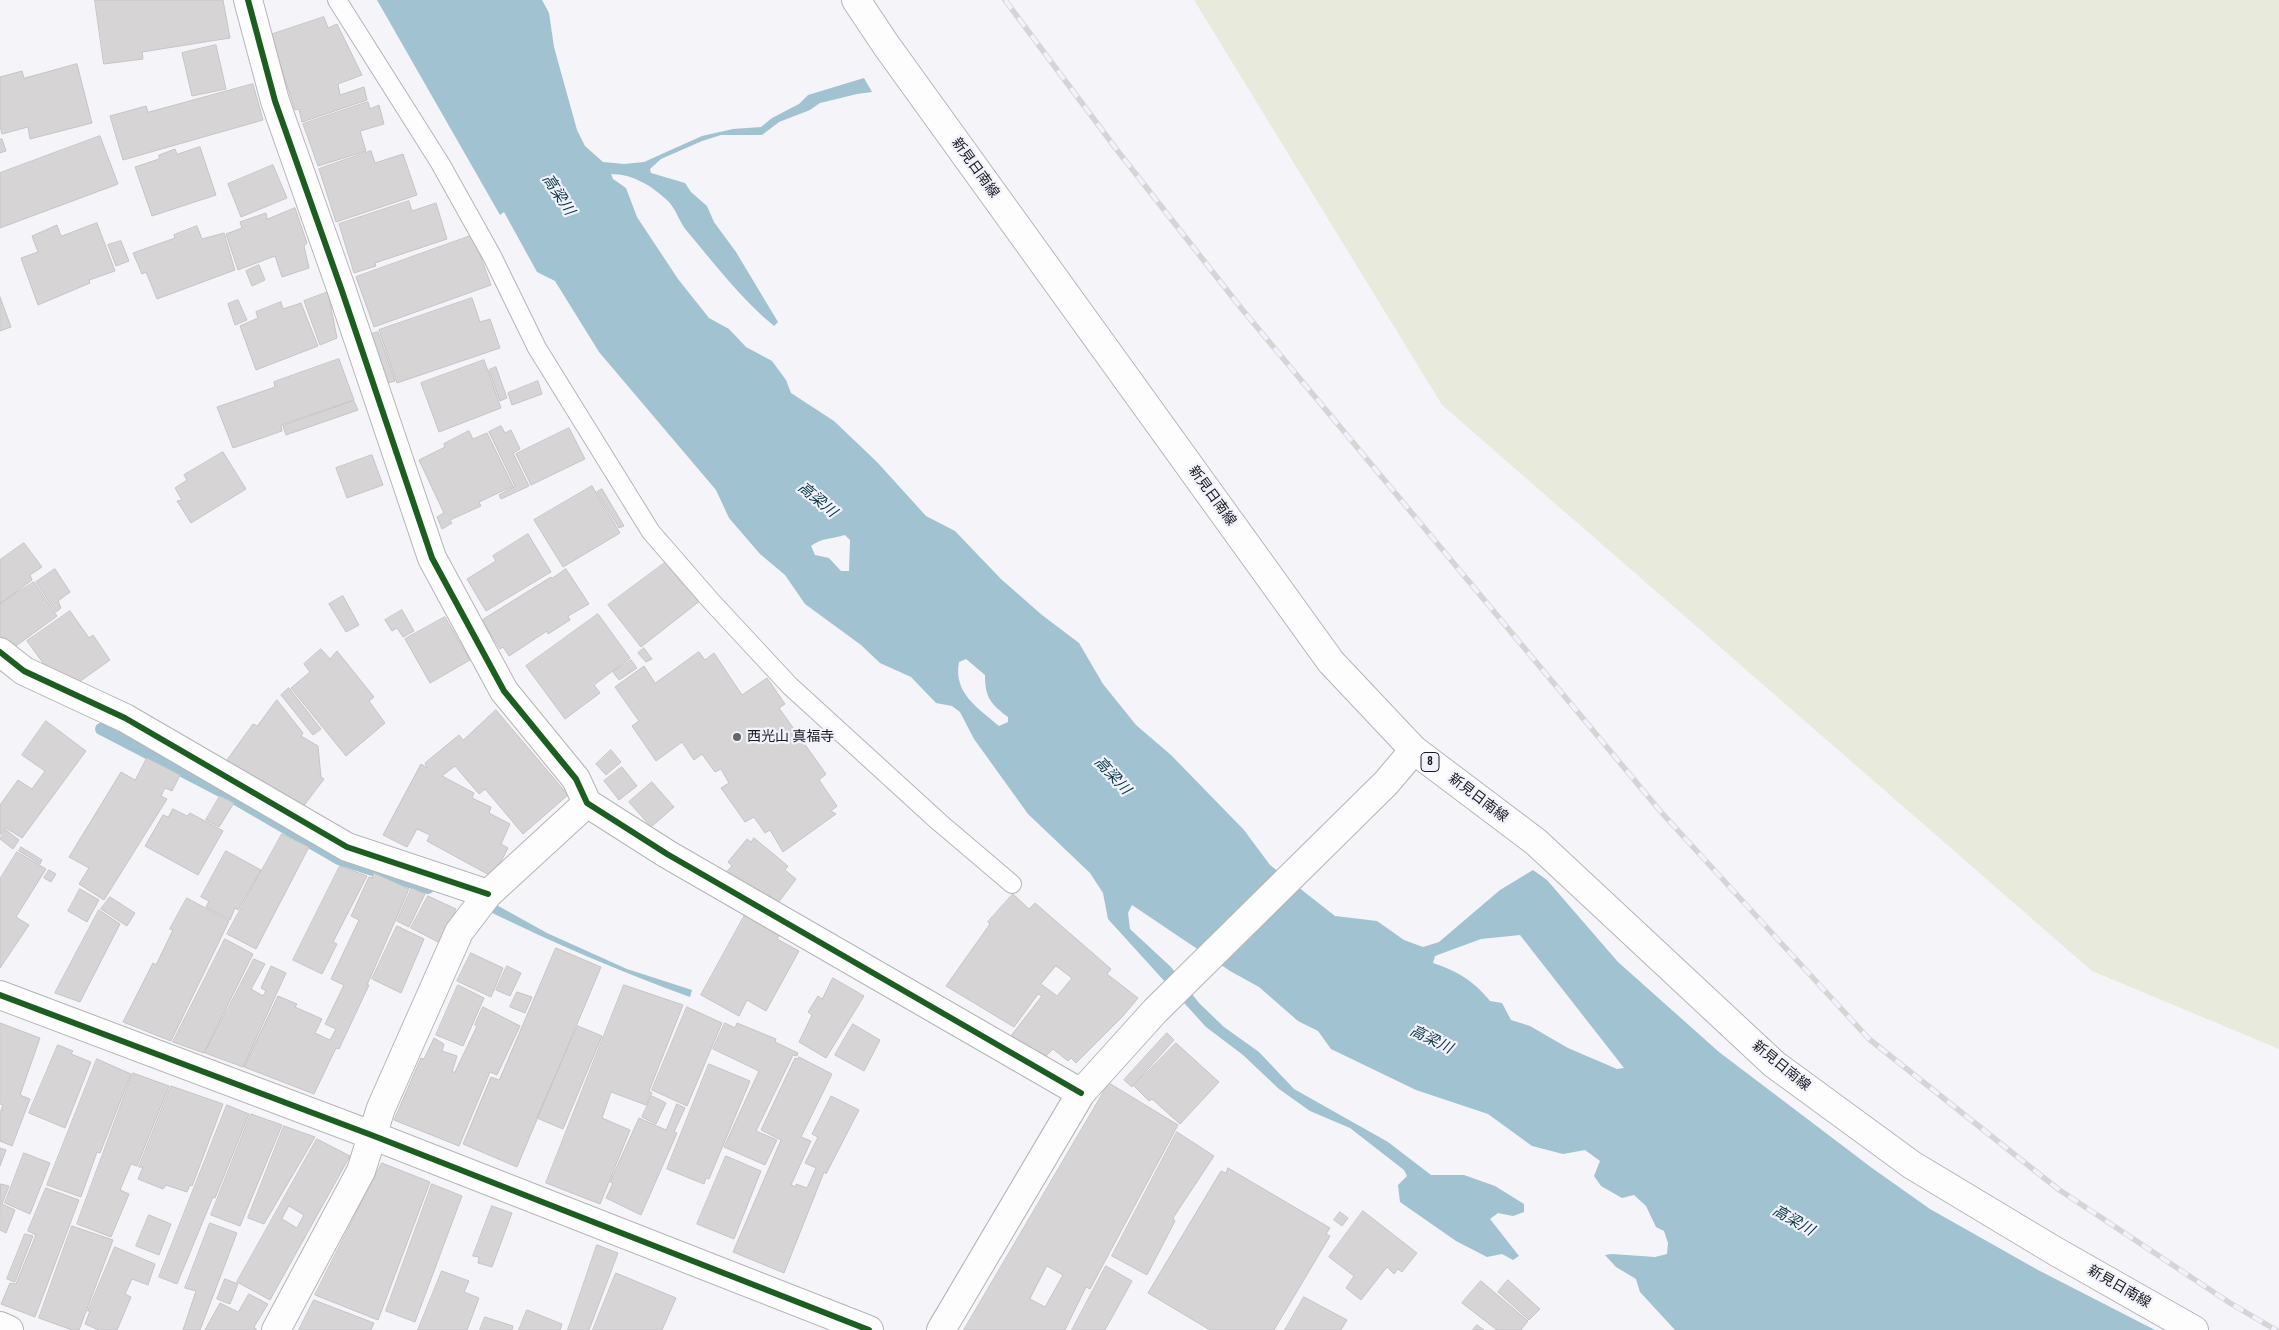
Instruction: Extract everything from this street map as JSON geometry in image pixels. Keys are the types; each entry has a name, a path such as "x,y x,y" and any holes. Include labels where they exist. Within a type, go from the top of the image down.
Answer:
{"street":[{"path":"248,0 274,101 432,558 504,690 576,779 587,803 667,854 1081,1093"},
{"name":"新見日南線","path":"856,0 886,46 1332,662 1414,750 1536,842 1774,1064 1912,1165 2055,1251 2194,1330"},
{"path":"0,652 24,671 125,718 347,847 488,894"},
{"path":"941,1330 1081,1093 1155,1011 1386,783 1414,750"},
{"path":"276,1330 361,1171 374,1136 381,1108 459,932 488,894 587,803"},
{"path":"0,995 374,1136 869,1330"},
{"path":"0,1326 9,1330"}],"lane":[{"path":"337,0 440,163 492,256 537,348 651,532 711,601 790,686 938,822 1012,884"}],"shaded area":[{"path":"1194,0 2279,0 2279,1049 2092,971 1442,405"}],"water":[{"name":"高梁川","path":"377,0 542,0 549,13 554,47 577,130 585,146 603,162 624,164 644,162 702,136 733,129 761,127 772,118 799,104 808,95 864,78 872,92 820,103 810,110 779,122 762,135 721,135 702,141 661,159 650,169 651,173 685,183 691,192 707,206 714,222 736,252 778,322 774,326 750,304 717,268 686,230 668,201 642,182 627,176 611,174 613,179 626,188 637,217 678,279 709,318 729,329 746,347 772,361 786,380 791,393 834,421 877,462 926,516 955,531 1001,579 1042,615 1079,643 1103,684 1136,725 1171,755 1244,830 1270,865 1335,916 1377,921 1404,940 1423,947 1439,942 1500,890 1533,870 1547,880 1618,962 1719,1052 1872,1168 1930,1209 2038,1270 2155,1330 1675,1330 1640,1292 1636,1279 1616,1267 1605,1255 1655,1257 1667,1254 1668,1243 1664,1231 1656,1227 1646,1206 1634,1195 1622,1198 1601,1186 1594,1176 1600,1161 1585,1150 1563,1154 1532,1146 1488,1114 1416,1090 1331,1049 1318,1031 1298,1021 1259,987 1230,971 1132,905 1128,913 1130,929 1171,967 1199,1003 1224,1027 1259,1052 1294,1089 1388,1142 1431,1175 1464,1175 1495,1186 1524,1204 1524,1212 1513,1216 1498,1213 1490,1219 1519,1256 1513,1260 1502,1254 1487,1257 1456,1241 1400,1202 1398,1185 1407,1176 1404,1170 1350,1128 1310,1111 1279,1089 1243,1055 1206,1027 1108,919 1103,893 1090,873 1028,814 974,739 960,712 952,706 936,703 911,677 880,663 861,645 805,604 785,575 760,554 729,518 716,490 599,352 555,281 537,272 504,212 500,215","holes":["845,535 850,540 849,571 841,571 829,558 815,555 811,546 823,540","966,659 985,675 986,689 990,700 1008,717 1008,722 999,726 969,699 960,683 958,673 959,662","1520,935 1624,1068 1617,1069 1568,1048 1530,1026 1511,1020 1502,1003 1490,1001 1464,977 1450,969 1433,963 1435,956 1481,939"]},
{"path":"493,903 547,933 627,969 692,990 690,997 588,957 488,911"}],"building":[{"path":"95,0 223,0 230,38 142,52 143,59 104,64"},
{"path":"324,17 328,28 337,24 362,75 338,84 340,95 364,87 367,100 302,122 299,109 295,110 270,35"},
{"path":"216,45 226,89 192,96 182,53"},
{"path":"77,64 92,123 30,139 28,127 2,134 0,126 0,77 22,71 24,78"},
{"path":"253,84 263,120 123,160 110,116 146,106 148,112"},
{"path":"368,102 370,109 379,105 384,124 360,131 366,151 318,166 303,124"},
{"path":"100,136 118,184 0,228 0,173"},
{"path":"0,139 2,139 6,151 0,153"},
{"path":"200,147 216,195 152,216 135,167 159,159 159,155 175,149 177,154"},
{"path":"371,151 375,163 403,154 417,195 336,222 319,169"},
{"path":"273,165 287,198 241,217 228,184"},
{"path":"409,201 412,211 436,203 447,239 375,263 376,266 354,273 339,224"},
{"path":"295,208 307,243 304,246 309,268 282,277 275,256 238,270 226,234 242,228 240,222 266,213 267,219"},
{"path":"97,223 115,271 89,280 90,283 38,305 21,258 38,252 32,236 57,225 61,236"},
{"path":"197,226 202,239 224,233 235,270 157,299 146,272 142,274 133,253 175,238 174,235"},
{"path":"473,235 491,285 374,327 356,277"},
{"path":"121,241 129,261 116,266 108,245"},
{"path":"259,265 265,280 252,286 246,271"},
{"path":"328,292 337,338 320,345 304,301"},
{"path":"0,297 11,327 0,331"},
{"path":"472,298 480,322 490,319 500,348 397,383 379,330"},
{"path":"238,300 247,320 235,325 228,304"},
{"path":"281,302 283,309 301,303 318,346 256,370 240,326 258,318 256,312"},
{"path":"378,332 395,381 388,383 371,334"},
{"path":"339,359 354,400 281,425 282,431 233,448 217,407 275,387 274,382"},
{"path":"484,360 501,408 439,432 421,383"},
{"path":"496,367 507,398 500,401 489,370"},
{"path":"538,381 542,394 512,405 508,393"},
{"path":"354,401 358,410 286,435 283,426"},
{"path":"501,426 505,433 511,430 520,449 513,453 529,486 501,499 499,495 515,486 489,432"},
{"path":"569,428 585,459 531,485 516,454"},
{"path":"469,431 473,439 487,433 513,486 479,502 481,506 450,520 452,523 442,529 437,517 444,513 419,460 445,447 444,444"},
{"path":"223,452 246,489 191,523 177,501 182,500 175,488 187,480 184,475"},
{"path":"372,455 383,485 347,498 336,468"},
{"path":"592,486 620,533 563,567 534,520"},
{"path":"602,489 624,526 619,528 597,492"},
{"path":"528,534 551,572 486,611 467,579 496,561 493,556"},
{"path":"24,543 42,567 30,575 32,580 0,604 0,560"},
{"path":"666,562 682,584 691,579 705,597 641,647 608,605"},
{"path":"55,569 70,592 58,601 61,608 56,612 36,582"},
{"path":"566,569 589,604 568,616 570,620 548,634 547,631 509,656 503,647 500,649 482,620"},
{"path":"34,582 57,616 9,651 0,638 0,604"},
{"path":"343,596 359,625 346,632 329,604"},
{"path":"402,610 414,631 403,637 397,628 392,631 385,620"},
{"path":"70,611 89,638 93,635 110,660 72,687 61,672 54,678 27,641"},
{"path":"598,614 630,658 594,685 600,693 565,719 526,666"},
{"path":"445,617 470,660 430,683 405,639"},
{"path":"644,648 652,659 646,662 638,653"},
{"path":"321,649 330,659 337,651 374,697 369,701 385,723 346,756 291,688 310,672 304,664"},
{"path":"699,652 705,660 714,653 742,695 767,678 785,704 779,708 826,774 819,780 837,806 831,811 836,814 783,852 770,830 765,833 754,817 745,822 721,788 729,783 721,769 715,772 702,754 694,760 682,742 656,761 632,726 639,721 615,687 644,666 655,683"},
{"path":"631,660 637,668 619,680 613,672"},
{"path":"289,688 321,729 313,735 281,695"},
{"path":"277,700 303,733 301,736 318,746 321,777 324,779 302,808 281,792 278,794 259,779 257,782 227,760 253,724 257,726"},
{"path":"496,710 568,795 523,834 485,789 479,794 455,766 442,776 474,793 472,798 491,807 489,813 510,824 501,844 508,848 493,877 427,841 430,835 417,829 407,847 383,835 421,764 427,768 425,763 459,735 463,740"},
{"path":"46,721 86,751 22,838 6,828 0,835 0,805 18,780 32,789 45,771 22,755"},
{"path":"611,750 621,762 606,775 596,764"},
{"path":"147,758 180,775 172,791 165,788 161,796 167,799 104,900 79,884 89,868 69,857 121,772 135,780"},
{"path":"622,767 637,786 619,800 604,781"},
{"path":"652,782 674,807 651,827 629,802"},
{"path":"220,796 234,803 219,827 206,820"},
{"path":"173,809 187,816 190,813 223,831 198,875 145,846 163,815 168,817"},
{"path":"6,830 19,840 13,849 0,839"},
{"path":"282,834 309,847 256,949 227,934"},
{"path":"754,838 788,866 785,870 796,879 778,903 768,894 761,901 726,872 732,866 728,862 747,839 751,842"},
{"path":"21,847 42,860 40,864 19,851"},
{"path":"226,851 261,870 238,910 235,908 230,920 206,907 209,901 201,897"},
{"path":"17,852 46,869 16,917 29,925 0,968 0,879"},
{"path":"340,866 367,876 333,942 337,944 322,974 293,960"},
{"path":"49,870 56,874 51,882 44,878"},
{"path":"374,873 409,889 367,985 369,985 339,1049 336,1048 314,1094 244,1067 278,996 297,1004 295,1007 322,1019 315,1033 330,1040 336,1029 325,1024 344,985 331,979 359,920 351,916 369,877 372,878"},
{"path":"412,888 425,894 409,927 397,921"},
{"path":"80,889 99,900 87,922 68,911"},
{"path":"1013,894 1029,909 1035,903 1111,969 1107,974 1138,998 1123,1016 1076,1063 1071,1058 1068,1061 1053,1049 1045,1057 1010,1037 1042,996 1038,994 1014,1027 946,986 990,924 988,922","holes":["1056,966 1072,978 1057,996 1041,984"]},
{"path":"428,896 456,909 440,943 411,928"},
{"path":"110,897 135,913 127,926 101,909"},
{"path":"187,898 229,921 171,1041 123,1022 153,963 156,965 173,930 170,929"},
{"path":"99,910 120,924 80,1002 55,993"},
{"path":"746,913 781,932 777,939 799,951 766,1011 747,1000 739,1016 701,995"},
{"path":"397,926 424,939 401,993 372,979"},
{"path":"225,939 253,954 204,1053 173,1042"},
{"path":"556,948 601,967 517,1167 463,1144 491,1077 499,1080"},
{"path":"471,953 503,968 491,997 457,981"},
{"path":"254,959 265,964 251,989 263,996 266,991 261,988 271,966 286,973 243,1067 205,1053"},
{"path":"507,966 521,973 510,996 496,990"},
{"path":"833,978 864,996 826,1058 799,1042 812,1015 808,1012 818,996 822,999"},
{"path":"458,985 484,998 463,1046 436,1035"},
{"path":"624,985 683,1005 649,1091 652,1093 646,1105 611,1092 602,1118 630,1130 600,1204 546,1183"},
{"path":"517,992 532,997 525,1013 510,1007"},
{"path":"483,1007 520,1026 497,1075 490,1072 459,1146 394,1120 421,1058 424,1059 434,1038 444,1044 442,1051 457,1056 452,1072 455,1072 477,1026 475,1025"},
{"path":"687,1007 722,1023 687,1106 652,1090"},
{"path":"0,1023 40,1038 20,1095 30,1099 12,1146 0,1141 0,1113 3,1105 0,1104"},
{"path":"725,1023 735,1028 737,1023 776,1039 775,1042 798,1053 797,1056 793,1055 756,1131 777,1140 765,1165 724,1147 759,1071 713,1049"},
{"path":"853,1024 880,1040 864,1071 835,1055"},
{"path":"578,1026 602,1036 563,1129 537,1118"},
{"path":"1167,1033 1174,1040 1132,1087 1124,1080"},
{"path":"1176,1043 1219,1082 1180,1124 1152,1099 1149,1101 1134,1086"},
{"path":"58,1045 73,1051 71,1054 91,1062 65,1128 29,1113"},
{"path":"799,1057 832,1074 801,1137 811,1141 791,1185 796,1187 796,1184 807,1188 816,1168 805,1163 818,1137 812,1134 831,1096 859,1110 826,1174 824,1172 784,1273 733,1252 781,1140 761,1130 795,1058 798,1059"},
{"path":"97,1059 131,1074 100,1153 97,1152 81,1197 47,1185"},
{"path":"709,1064 750,1081 709,1179 706,1178 704,1184 667,1169"},
{"path":"133,1073 169,1086 137,1166 131,1164 120,1190 129,1194 111,1237 77,1224"},
{"path":"1109,1083 1178,1125 1090,1289 1086,1287 1065,1330 964,1330","holes":["1047,1266 1063,1275 1045,1307 1030,1299"]},
{"path":"171,1086 223,1104 192,1186 190,1185 187,1192 166,1185 163,1189 138,1179 143,1167 139,1167"},
{"path":"652,1096 666,1103 656,1124 642,1117"},
{"path":"677,1104 685,1108 674,1132 677,1133 641,1215 606,1198 613,1183 610,1182 639,1118 666,1130"},
{"path":"227,1105 249,1114 177,1284 159,1277"},
{"path":"251,1114 282,1125 240,1226 211,1215"},
{"path":"284,1126 315,1137 264,1224 248,1218"},
{"path":"1177,1132 1214,1156 1173,1218 1175,1221 1147,1275 1112,1256"},
{"path":"317,1139 350,1156 270,1300 237,1282","holes":["289,1206 304,1215 297,1228 282,1219"]},
{"path":"0,1148 6,1150 0,1166"},
{"path":"24,1153 50,1163 30,1214 5,1203"},
{"path":"726,1156 761,1171 734,1239 697,1224"},
{"path":"382,1163 430,1182 378,1320 315,1295"},
{"path":"1228,1168 1330,1228 1326,1234 1330,1236 1274,1330 1210,1330 1148,1293 1221,1171 1226,1173"},
{"path":"1,1184 9,1186 2,1204 15,1210 6,1233 0,1230"},
{"path":"432,1184 462,1196 415,1322 386,1311"},
{"path":"46,1188 79,1200 35,1317 1,1304 10,1283 16,1284 36,1235 28,1231"},
{"path":"492,1206 512,1213 492,1267 478,1263 479,1257 473,1256"},
{"path":"1363,1211 1417,1253 1402,1272 1398,1269 1394,1274 1387,1267 1361,1300 1346,1288 1354,1276 1329,1257"},
{"path":"1340,1212 1348,1218 1342,1226 1334,1220"},
{"path":"149,1215 171,1224 159,1255 136,1246"},
{"path":"210,1223 237,1233 200,1330 183,1330 196,1291 185,1288"},
{"path":"72,1226 113,1240 79,1330 72,1330 39,1318"},
{"path":"25,1234 33,1236 15,1282 7,1279"},
{"path":"597,1245 618,1253 589,1330 568,1330"},
{"path":"115,1247 155,1264 148,1285 132,1279 125,1294 131,1297 117,1330 99,1330 85,1324 90,1311 88,1311"},
{"path":"1106,1266 1132,1281 1105,1330 1072,1330"},
{"path":"442,1271 469,1281 464,1292 479,1298 467,1330 418,1330"},
{"path":"616,1273 676,1298 662,1330 593,1330"},
{"path":"225,1279 238,1284 230,1304 217,1299"},
{"path":"1508,1280 1540,1309 1529,1320 1498,1292"},
{"path":"1481,1281 1528,1321 1521,1330 1497,1330 1462,1303"},
{"path":"249,1294 268,1304 254,1327 257,1330 205,1330 220,1303 238,1312"},
{"path":"1304,1297 1347,1320 1341,1330 1285,1330"},
{"path":"314,1300 374,1323 371,1330 299,1330"},
{"path":"527,1310 562,1324 560,1330 519,1330"},
{"path":"485,1317 513,1326 512,1330 480,1330"},
{"path":"1477,1325 1484,1330 1473,1330"}],"waterway":[{"path":"101,729 234,798 339,859 428,888"}],"railway":[{"path":"1005,0 1117,150 1241,308 1661,812 1869,1039 2058,1189 2230,1303 2276,1330"}],"cycle path":[{"path":"248,0 275,101 342,291 432,558 504,691 576,779 587,803 667,854 1081,1093"},
{"path":"0,652 24,671 125,718 347,847 488,894"},
{"path":"0,995 374,1136 869,1330"}],"place":[{"name":"西光山 真福寺","path":"737,737"}]}
